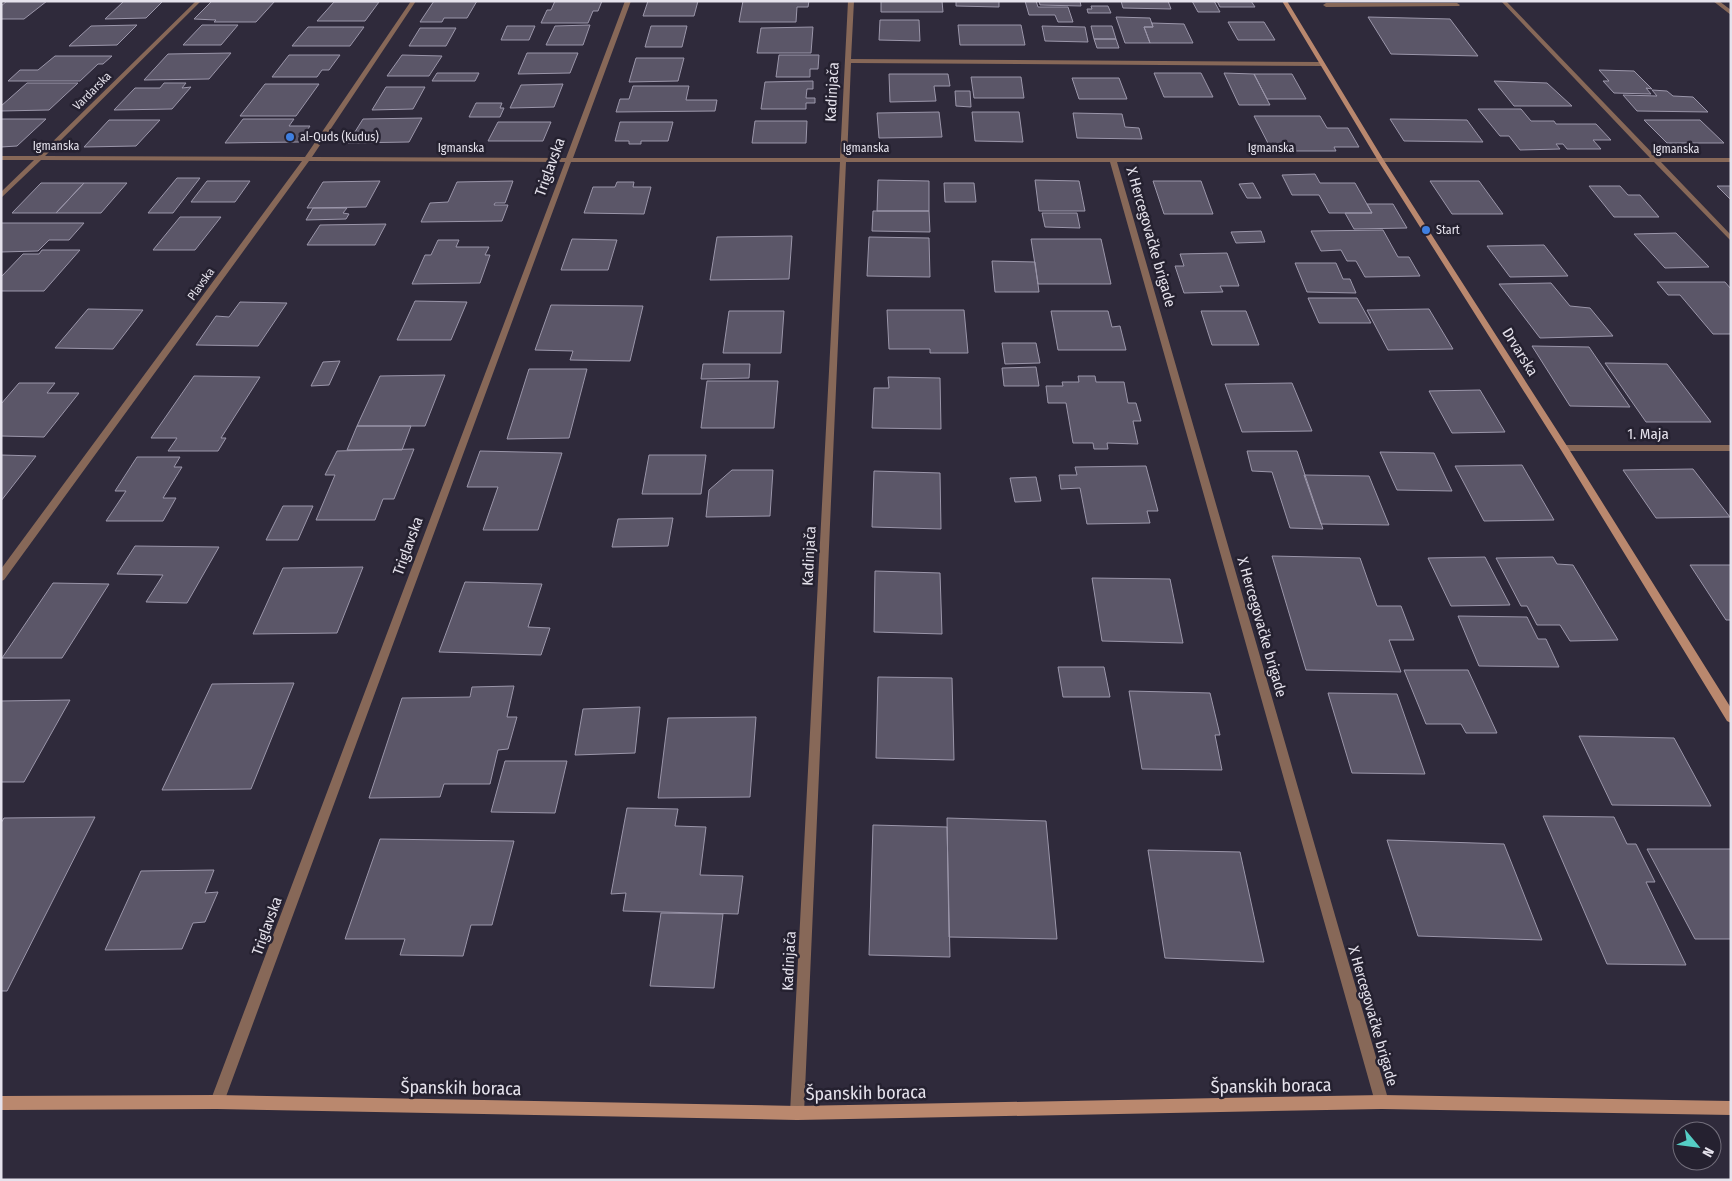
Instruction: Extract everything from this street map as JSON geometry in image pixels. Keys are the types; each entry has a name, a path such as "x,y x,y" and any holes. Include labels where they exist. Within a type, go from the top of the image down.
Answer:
{"main road":[{"name":"Drvarska","path":"1284,1 1380,159 1564,448 1731,718"},
{"name":"Španskih boraca","path":"1,1103 217,1102 797,1113 1382,1102 1731,1108"}],"street":[{"name":"Vardarska","path":"1,196 199,1"},
{"name":"Plavska","path":"1,577 308,158 414,1"},
{"name":"Triglavska","path":"217,1102 628,1"},
{"name":"Kadinjača","path":"797,1113 851,1"},
{"path":"1503,1 1731,239"},
{"path":"1715,1 1731,13"},
{"path":"1326,5 1456,5"},
{"path":"849,61 1322,64"},
{"name":"Igmanska","path":"1,158 1731,160"},
{"name":"X Hercegovačke brigade","path":"1113,160 1382,1102"},
{"name":"1. Maja","path":"1564,448 1731,448"}],"building":[{"path":"7,1 47,1 24,19 1,19 1,6"},
{"path":"124,1 163,1 146,18 105,19"},
{"path":"212,1 275,1 256,22 214,22 216,20 194,19"},
{"path":"434,1 477,1 467,18 444,18 442,22 420,22"},
{"path":"555,1 602,1 598,11 593,11 588,23 541,23 547,10 551,10"},
{"path":"648,1 698,1 694,16 643,16"},
{"path":"743,1 809,1 808,7 797,7 796,22 739,22"},
{"path":"881,1 942,1 943,12 881,12"},
{"path":"956,1 999,1 999,7 956,6"},
{"path":"1025,1 1036,1 1038,7 1068,7 1073,22 1058,22 1055,15 1029,15"},
{"path":"1039,1 1080,1 1081,6 1040,5"},
{"path":"1121,1 1168,1 1171,9 1123,8"},
{"path":"1192,1 1214,1 1220,12 1198,12"},
{"path":"1217,1 1251,1 1255,7 1220,7"},
{"path":"334,2 379,2 365,21 317,21"},
{"path":"1091,6 1108,6 1111,13 1088,13 1087,9 1092,9"},
{"path":"1116,17 1150,18 1153,27 1144,27 1150,43 1125,43"},
{"path":"1368,17 1450,19 1478,56 1391,54"},
{"path":"880,20 919,20 920,41 879,40"},
{"path":"1228,22 1264,22 1275,40 1238,40"},
{"path":"1152,23 1184,24 1193,43 1150,43 1144,27 1153,27"},
{"path":"137,25 117,45 69,46 91,26"},
{"path":"202,25 238,25 221,45 183,45"},
{"path":"590,25 583,45 546,45 555,26"},
{"path":"958,25 1021,25 1025,45 960,45"},
{"path":"507,26 535,26 529,40 501,40"},
{"path":"651,26 687,26 682,47 645,47"},
{"path":"1042,26 1085,27 1088,42 1045,41"},
{"path":"1091,26 1112,26 1116,39 1094,39"},
{"path":"308,27 364,27 350,46 292,46"},
{"path":"813,27 811,53 757,53 761,28"},
{"path":"420,28 456,28 446,46 409,46"},
{"path":"1094,39 1116,39 1119,48 1097,48"},
{"path":"231,53 209,79 144,80 168,54"},
{"path":"527,53 578,53 570,73 518,74"},
{"path":"289,55 340,55 329,70 322,70 317,77 272,77"},
{"path":"402,55 442,56 429,76 387,76"},
{"path":"779,55 819,55 818,69 810,69 810,77 776,77"},
{"path":"55,56 112,56 103,64 98,64 80,81 8,81 20,70 38,70"},
{"path":"636,58 684,58 678,81 629,82"},
{"path":"1599,70 1634,71 1652,89 1646,88 1651,94 1614,93 1603,81 1609,81"},
{"path":"437,73 479,73 475,81 432,81"},
{"path":"1154,73 1201,73 1213,97 1164,97"},
{"path":"1224,73 1254,74 1270,105 1239,105"},
{"path":"889,74 948,74 950,86 934,86 936,101 890,102"},
{"path":"1254,74 1292,74 1306,99 1267,99"},
{"path":"971,77 1021,77 1024,98 974,98"},
{"path":"1072,78 1119,78 1127,99 1079,99"},
{"path":"813,81 813,89 807,89 806,98 815,98 815,103 806,103 806,109 761,109 765,82"},
{"path":"1494,81 1547,83 1572,106 1514,106"},
{"path":"27,83 78,83 49,110 1,111 1,106"},
{"path":"164,83 186,83 182,88 191,87 172,109 114,110 135,88 160,88"},
{"path":"265,84 319,84 296,116 240,116"},
{"path":"563,84 554,107 510,108 521,85"},
{"path":"633,86 689,86 686,100 717,100 715,111 616,112 620,99 629,99"},
{"path":"386,87 425,87 413,109 372,110"},
{"path":"1652,90 1667,91 1673,96 1693,97 1708,112 1637,111 1623,95 1657,96"},
{"path":"955,91 970,91 971,107 956,106"},
{"path":"476,103 502,103 500,108 504,108 500,117 469,117"},
{"path":"1478,109 1521,109 1531,121 1554,121 1556,124 1596,124 1611,140 1593,140 1601,149 1567,149 1563,144 1556,144 1560,149 1520,150 1509,136 1500,136"},
{"path":"939,112 942,137 879,138 877,113"},
{"path":"972,112 1019,112 1023,142 975,141"},
{"path":"1073,113 1122,114 1125,127 1139,128 1142,139 1077,138"},
{"path":"1254,116 1320,116 1327,128 1348,128 1359,147 1334,147 1336,151 1272,151"},
{"path":"422,118 409,142 348,143 363,119"},
{"path":"1,119 46,119 17,146 1,147"},
{"path":"243,119 294,119 289,126 310,126 299,142 225,143"},
{"path":"1390,119 1467,120 1483,142 1404,141"},
{"path":"109,120 160,120 136,146 84,147"},
{"path":"1644,120 1700,120 1724,143 1667,143"},
{"path":"755,121 807,121 806,143 752,143"},
{"path":"498,122 551,122 543,141 488,141"},
{"path":"620,122 673,122 668,141 641,141 641,144 629,144 629,141 615,141"},
{"path":"1315,174 1320,183 1355,183 1372,213 1329,213 1319,195 1292,195 1282,175"},
{"path":"177,178 200,178 173,213 148,213"},
{"path":"878,180 929,181 929,211 877,211"},
{"path":"1035,180 1079,181 1085,211 1039,211"},
{"path":"207,181 250,181 235,202 191,202"},
{"path":"380,181 366,207 307,208 323,182"},
{"path":"513,181 505,203 495,203 494,205 508,205 502,221 421,222 430,203 448,202 457,182"},
{"path":"1153,181 1201,181 1213,214 1164,214"},
{"path":"1430,181 1479,181 1503,214 1452,214"},
{"path":"617,182 634,182 633,187 651,187 644,214 584,213 593,187 615,187"},
{"path":"41,183 84,183 56,213 12,213"},
{"path":"84,183 127,183 101,213 56,213"},
{"path":"944,183 974,183 976,202 945,202"},
{"path":"1253,183 1261,198 1247,198 1239,184"},
{"path":"1589,186 1620,186 1628,195 1640,195 1659,217 1614,217"},
{"path":"1717,186 1731,186 1731,200"},
{"path":"1367,204 1393,204 1407,228 1354,229 1345,213 1372,213"},
{"path":"313,208 347,208 343,213 349,214 346,219 306,220"},
{"path":"873,211 929,211 930,232 872,231"},
{"path":"1042,213 1077,213 1080,228 1045,227"},
{"path":"180,217 221,217 195,250 153,250"},
{"path":"1,223 84,223 69,240 49,240 38,251 1,252"},
{"path":"386,224 375,245 307,245 320,225"},
{"path":"1383,230 1398,257 1409,257 1420,276 1365,277 1356,261 1347,261 1341,250 1321,251 1311,231"},
{"path":"1261,231 1265,242 1236,243 1231,232"},
{"path":"1676,233 1709,267 1665,268 1634,234"},
{"path":"792,236 789,279 710,280 717,237"},
{"path":"869,237 929,238 930,277 867,276"},
{"path":"572,239 617,240 608,270 561,270"},
{"path":"1031,239 1101,239 1111,284 1038,284"},
{"path":"438,240 459,240 456,247 489,247 485,255 490,255 480,283 412,284 425,255 431,255"},
{"path":"1544,245 1568,276 1510,277 1487,246"},
{"path":"42,250 80,250 44,291 1,291 1,277 23,254 39,254"},
{"path":"1227,253 1239,286 1220,286 1223,292 1184,293 1175,266 1184,266 1180,254"},
{"path":"992,261 1035,262 1039,292 995,292"},
{"path":"1295,263 1336,263 1343,279 1350,279 1356,293 1307,292"},
{"path":"1657,282 1725,282 1731,289 1731,334 1713,334 1680,295 1668,295"},
{"path":"1551,283 1570,306 1590,308 1613,336 1540,338 1499,284"},
{"path":"1308,298 1357,298 1371,323 1319,323"},
{"path":"415,301 467,302 451,340 397,340"},
{"path":"240,302 287,303 258,346 196,345 216,316 229,317"},
{"path":"551,305 643,306 630,361 570,360 573,351 535,350"},
{"path":"88,309 143,310 113,349 55,348"},
{"path":"1429,309 1453,349 1388,350 1367,310"},
{"path":"887,310 964,310 968,353 930,353 930,349 889,349"},
{"path":"729,311 784,311 781,353 723,353"},
{"path":"1051,311 1108,311 1112,327 1120,326 1126,350 1058,350"},
{"path":"1201,311 1246,311 1259,345 1212,345"},
{"path":"1002,343 1036,343 1040,363 1005,364"},
{"path":"1532,346 1589,347 1630,407 1570,406"},
{"path":"340,361 329,385 311,386 323,362"},
{"path":"1605,363 1667,364 1711,422 1646,422"},
{"path":"703,364 750,364 749,378 701,379"},
{"path":"1036,367 1039,386 1004,386 1002,368"},
{"path":"529,369 587,369 569,438 507,439"},
{"path":"445,375 425,426 357,426 380,376"},
{"path":"194,376 260,377 221,438 226,438 218,451 168,451 177,438 151,438"},
{"path":"1078,376 1095,376 1096,382 1124,382 1128,403 1136,403 1141,421 1133,421 1138,444 1107,443 1108,449 1094,449 1093,443 1073,443 1066,403 1048,403 1046,386 1063,386 1062,382 1079,382"},
{"path":"888,377 940,378 941,429 872,428 874,388 889,388"},
{"path":"707,381 778,381 774,428 701,428"},
{"path":"19,383 55,383 47,393 79,393 44,437 1,436 1,404"},
{"path":"1292,383 1312,431 1242,432 1225,384"},
{"path":"1480,390 1505,432 1452,433 1429,391"},
{"path":"357,426 411,426 402,450 347,450"},
{"path":"414,449 394,499 383,499 375,520 316,520 335,475 325,475 337,451"},
{"path":"480,451 562,453 538,530 483,530 498,487 467,487"},
{"path":"1247,451 1297,451 1323,529 1290,528 1272,472 1252,471"},
{"path":"1380,452 1434,453 1452,491 1397,490"},
{"path":"1,455 36,456 1,501"},
{"path":"649,455 706,455 701,494 642,494"},
{"path":"137,457 180,457 174,467 182,467 163,498 176,498 163,521 106,521 126,491 115,491"},
{"path":"1522,465 1554,520 1484,521 1455,466"},
{"path":"1146,466 1158,511 1147,511 1150,523 1087,524 1080,488 1061,489 1059,475 1077,475 1075,467"},
{"path":"1693,469 1730,517 1656,518 1623,470"},
{"path":"732,470 773,470 770,516 706,517 709,490"},
{"path":"874,471 940,473 941,529 872,527"},
{"path":"1304,475 1369,476 1389,525 1321,524"},
{"path":"1036,477 1041,501 1015,502 1010,478"},
{"path":"283,506 313,506 298,540 266,540"},
{"path":"673,518 668,546 612,547 618,519"},
{"path":"135,546 219,547 187,603 146,602 163,575 117,574"},
{"path":"1272,556 1360,558 1377,606 1401,606 1414,640 1389,640 1401,672 1306,670"},
{"path":"1485,557 1510,605 1451,606 1428,558"},
{"path":"1553,557 1557,564 1573,565 1618,640 1570,641 1560,625 1537,625 1527,606 1521,606 1496,558"},
{"path":"1690,565 1731,565 1731,620 1726,620"},
{"path":"363,567 337,633 253,634 283,568"},
{"path":"875,571 940,573 942,634 874,632"},
{"path":"1092,578 1170,579 1183,643 1102,641"},
{"path":"465,582 542,584 528,627 550,628 541,655 439,652"},
{"path":"53,583 109,584 62,658 2,658"},
{"path":"1458,616 1527,617 1538,639 1546,639 1559,667 1479,666"},
{"path":"1058,667 1104,667 1110,697 1063,697"},
{"path":"1404,670 1468,670 1497,733 1466,733 1461,724 1426,724"},
{"path":"878,677 952,678 954,760 876,758"},
{"path":"294,683 251,789 162,790 212,684"},
{"path":"514,686 507,717 517,717 508,749 498,750 490,784 444,784 440,797 369,798 402,698 470,697 472,687"},
{"path":"1129,691 1210,693 1220,735 1215,735 1222,770 1142,769"},
{"path":"1328,693 1397,694 1425,774 1352,773"},
{"path":"70,700 24,782 1,782 1,701"},
{"path":"640,707 635,753 575,755 583,709"},
{"path":"756,717 750,797 658,798 668,718"},
{"path":"1579,736 1674,738 1711,806 1612,805"},
{"path":"505,761 567,761 555,813 491,812"},
{"path":"627,808 678,809 675,826 706,827 700,875 743,876 738,914 623,911 626,893 611,894"},
{"path":"1543,816 1614,817 1627,844 1636,844 1655,882 1646,882 1686,965 1607,964"},
{"path":"95,817 7,991 1,991 1,823 4,818"},
{"path":"947,818 1046,821 1057,939 949,937"},
{"path":"873,825 947,827 950,957 869,955"},
{"path":"380,839 514,841 492,925 471,925 463,956 400,955 405,939 345,939"},
{"path":"1387,840 1504,844 1542,940 1418,936"},
{"path":"1647,849 1731,849 1731,939 1695,939"},
{"path":"1148,850 1240,852 1264,962 1165,958"},
{"path":"214,870 205,893 218,892 205,922 193,923 182,949 105,950 141,871"},
{"path":"661,913 723,914 714,988 650,986"}],"place":[{"name":"al-Quds (Kudus)","path":"290,137"},
{"name":"Start","path":"1426,230"}]}
